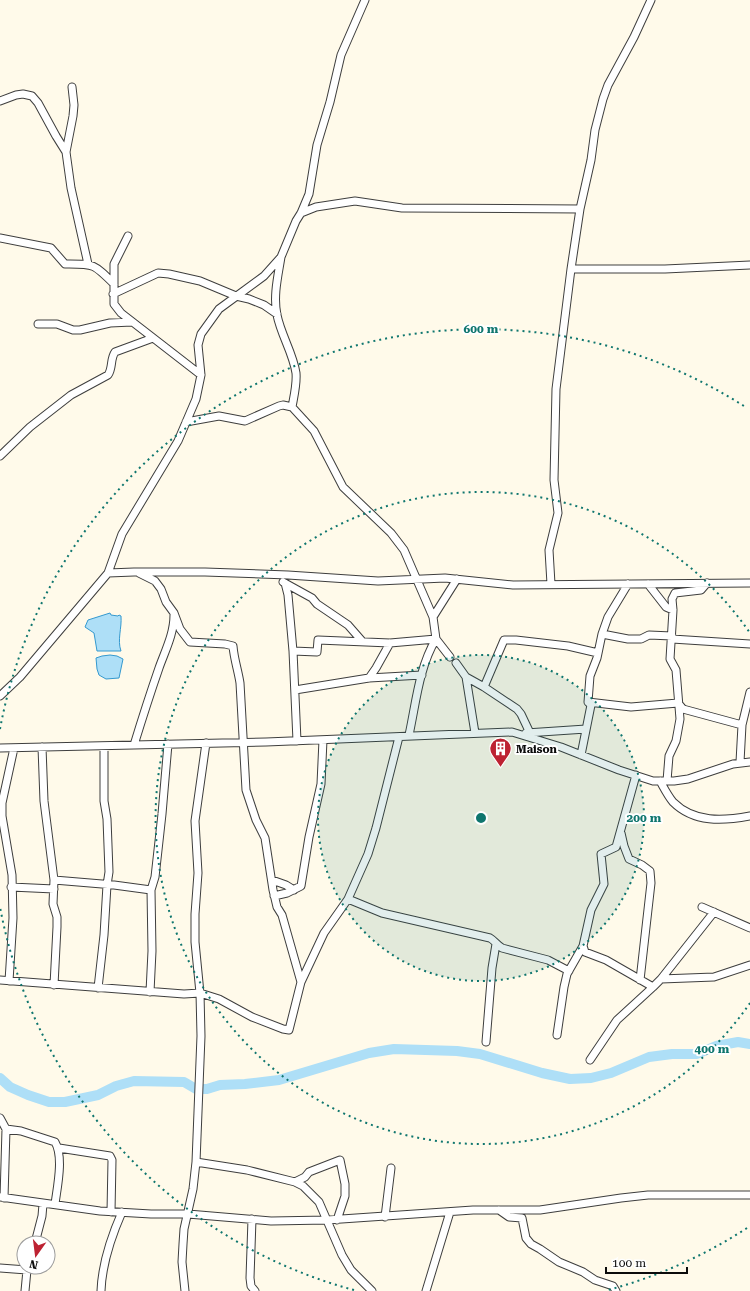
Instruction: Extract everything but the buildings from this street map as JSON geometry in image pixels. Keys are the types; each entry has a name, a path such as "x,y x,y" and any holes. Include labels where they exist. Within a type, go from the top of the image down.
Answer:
{"street":[{"path":"0,695 20,677 108,573 122,534 178,441 196,399 201,374 198,345 201,334 218,310 264,276 280,257 309,194 317,145 330,102 341,55 365,0"},
{"path":"551,584 549,550 558,513 554,480 556,389 580,209 591,160 595,130 603,99 608,85 634,37 651,0"},
{"path":"72,87 74,105 73,116 66,152 71,188 88,264"},
{"path":"0,101 16,95 24,94 32,96 38,103 66,152"},
{"path":"301,214 316,206 355,201 402,208 580,209"},
{"path":"128,236 114,264 114,304 120,313 201,374"},
{"path":"0,238 51,248 65,264 92,265 99,269 114,284"},
{"path":"280,257 276,287 277,314 296,373 296,390 292,407"},
{"path":"571,269 665,269 750,265"},
{"path":"113,294 158,273 169,274 200,281 236,296 257,302 277,314"},
{"path":"38,324 57,324 73,330 80,330 110,323 132,322"},
{"path":"0,456 30,428 71,395 108,375 112,356 115,352 153,338"},
{"path":"186,422 219,416 245,421 278,406 283,405 292,407 314,431 343,488 391,533 404,550 433,618 436,639 450,657"},
{"path":"135,572 145,575 155,581 161,589 166,602 174,613 180,629 190,642 225,644 233,646 233,657 238,670 240,683 246,790 256,820 265,838 274,896 277,907 282,915 301,982"},
{"path":"108,573 274,574 378,581 445,578 513,584 750,583"},
{"path":"274,574 285,583 312,598 317,604 348,625 362,641"},
{"path":"433,618 457,579"},
{"path":"285,583 288,595 293,651 297,741"},
{"path":"707,583 701,590 675,593 672,599 673,610 670,659 676,670 680,719 676,741 669,756 664,781 673,802 690,815 731,820 750,816"},
{"path":"581,755 591,705 588,702 590,676 608,617 628,584"},
{"path":"648,584 666,607 673,610"},
{"path":"134,745 169,643 174,623 174,613"},
{"path":"602,634 628,639 641,639 650,635 750,644"},
{"path":"293,651 317,652 318,640 390,643 436,639"},
{"path":"409,736 422,675 429,651 436,639"},
{"path":"484,687 503,642 506,639 568,646 598,652"},
{"path":"369,678 390,643"},
{"path":"456,663 466,677 517,709 530,733"},
{"path":"294,690 369,678 422,675"},
{"path":"466,677 475,733"},
{"path":"740,762 742,725 750,692"},
{"path":"588,702 631,707 678,703 684,709 742,725"},
{"path":"0,748 297,741 475,733 530,733 586,729"},
{"path":"518,733 636,776 664,781 688,779 740,762 750,762"},
{"path":"0,980 150,992 200,994 219,999 252,1017 289,1030 301,982 324,933 348,900 368,854 399,737"},
{"path":"274,896 294,890 301,886 309,836 321,784 323,740"},
{"path":"185,1291 182,1262 184,1229 188,1214 196,1162 201,1036 200,994 194,942 198,873 195,820 206,743"},
{"path":"150,992 152,890 155,877 168,744"},
{"path":"98,988 109,872 107,819 104,794 104,746"},
{"path":"42,747 44,801 54,880 53,904 57,917 54,985"},
{"path":"9,981 13,918 11,887 12,875 2,816 2,802 14,748"},
{"path":"557,1035 564,986 569,971 582,946 591,910 604,884 601,854 616,847 636,776"},
{"path":"621,830 624,846 629,859 642,865 650,871 651,883 640,980"},
{"path":"54,880 152,890"},
{"path":"272,880 286,885 294,890"},
{"path":"11,887 54,889"},
{"path":"348,900 382,913 490,938 502,948 548,960 569,971"},
{"path":"702,907 750,928"},
{"path":"590,1060 617,1020 661,979 714,912"},
{"path":"486,1042 492,968 496,944"},
{"path":"582,946 585,952 606,960 653,987"},
{"path":"661,979 714,978 750,965"},
{"path":"0,1118 6,1129 2,1197 43,1204 55,1204 68,1208 111,1212 188,1214 252,1220 337,1220 450,1212 540,1210 648,1195 750,1195"},
{"path":"6,1129 21,1131 44,1138 55,1142 59,1148 58,1182 55,1204"},
{"path":"59,1148 110,1156 112,1160 111,1212"},
{"path":"295,1182 305,1177 309,1172 340,1160 345,1184 345,1196 337,1220"},
{"path":"196,1162 247,1170 295,1182 309,1191 319,1202 342,1255 351,1270 372,1291"},
{"path":"385,1217 391,1168"},
{"path":"37,1235 42,1216 43,1204"},
{"path":"498,1210 509,1217 522,1218 526,1238 531,1244 559,1262 583,1272 595,1280 613,1286 616,1291"},
{"path":"101,1291 104,1264 113,1234 122,1212"},
{"path":"426,1291 450,1212"},
{"path":"252,1220 250,1278 251,1286 255,1291"},
{"path":"0,1268 16,1268"},
{"path":"25,1291 26,1275"}],"water":[{"path":"110,613 111,615 121,616 119,643 121,651 97,651 94,633 85,627 88,620"},
{"path":"110,655 123,659 119,678 106,679 99,675 96,658"}],"waterway":[{"path":"0,1078 10,1087 28,1095 49,1102 65,1102 98,1095 116,1086 134,1081 184,1082 196,1089 207,1089 220,1085 279,1080 369,1053 394,1049 457,1051 480,1054 542,1073 570,1079 591,1078 611,1073 649,1057 672,1054 697,1054 716,1046 738,1042 750,1044"}],"place":[{"name":"Maison","path":"500,768"}]}
